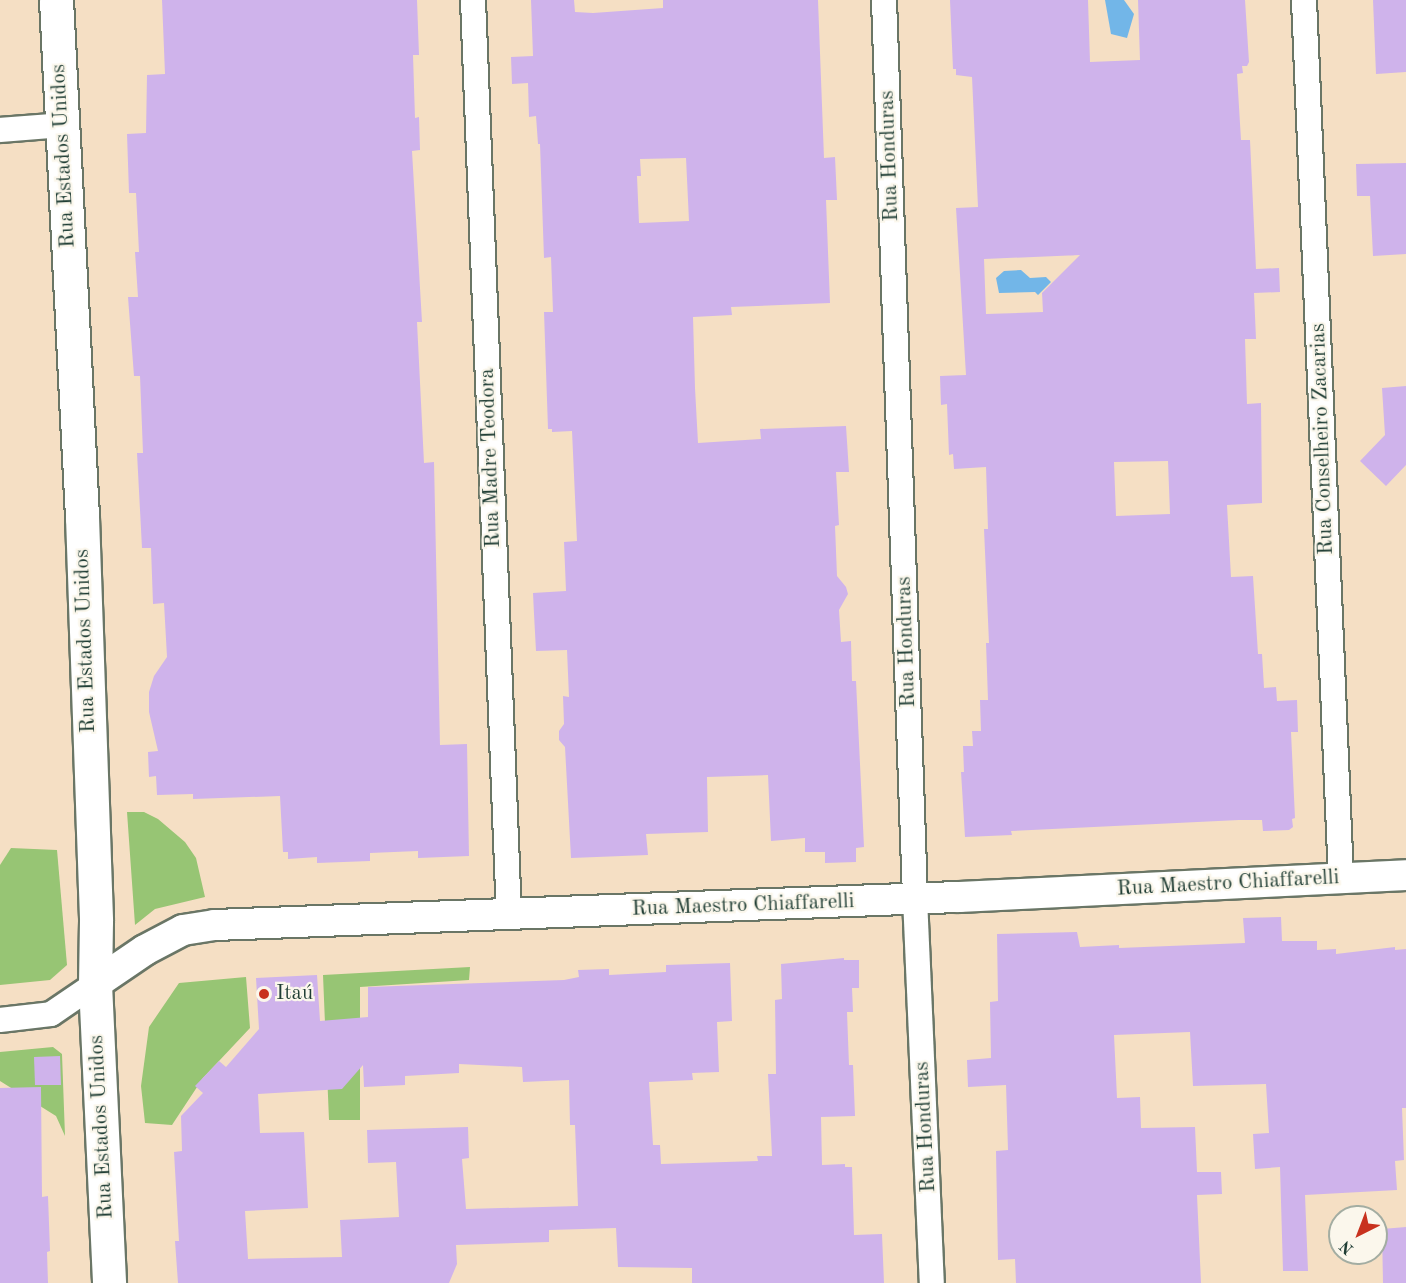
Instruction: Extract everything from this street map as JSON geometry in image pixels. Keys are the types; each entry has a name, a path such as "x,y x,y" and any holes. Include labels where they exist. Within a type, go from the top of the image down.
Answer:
{"main road":[{"name":"Rua Estados Unidos","path":"56,0 83,530 96,921 95,984 109,1283"}],"street":[{"name":"Rua Madre Teodora","path":"473,0 509,916"},
{"name":"Rua Honduras","path":"884,0 915,898 932,1283"},
{"name":"Rua Conselheiro Zacarias","path":"1304,0 1341,878"},
{"path":"0,130 63,125"},
{"name":"Rua Maestro Chiaffarelli","path":"95,984 183,930 204,927 509,916 1406,875"},
{"path":"0,1020 51,1014 95,984"}],"green space":[{"path":"127,812 144,812 158,819 185,842 196,858 205,897 155,909 135,925"},
{"path":"11,848 57,850 67,965 50,980 0,985 0,865"},
{"path":"470,967 469,980 360,987 360,1120 329,1120 323,975"},
{"path":"246,977 250,1028 203,1078 172,1125 145,1123 141,1086 149,1027 179,983"},
{"path":"53,1047 62,1054 65,1136 56,1116 0,1081 0,1052"}],"water":[{"path":"1105,0 1124,0 1134,14 1127,38 1111,34"},
{"path":"1021,270 1030,278 1046,277 1051,282 1038,295 1035,292 999,293 996,278 1004,271"}],"building":[{"path":"162,0 417,0 419,55 413,55 415,118 419,117 420,150 412,151 422,322 417,322 424,463 434,462 440,745 467,744 469,856 418,858 418,851 370,853 370,861 317,863 317,857 288,859 288,852 283,852 280,796 193,799 193,794 157,795 156,776 149,777 148,752 158,751 149,712 149,692 154,676 167,657 164,603 153,604 151,548 142,548 137,453 143,453 140,376 134,376 128,297 138,297 135,252 139,252 136,193 129,193 127,134 146,133 147,75 165,74"},
{"path":"531,0 574,0 575,12 593,13 663,8 663,0 818,0 824,158 835,157 837,200 826,200 830,303 731,307 732,315 693,317 695,388 698,443 761,439 760,429 846,426 849,472 836,472 839,525 835,526 837,576 846,587 848,594 839,610 841,642 851,641 852,681 856,681 864,847 856,848 856,862 825,863 825,852 805,852 805,838 771,841 768,775 707,777 708,832 646,834 648,855 571,858 565,747 559,740 559,731 564,724 563,696 569,697 567,650 536,651 533,593 566,591 564,542 577,541 572,431 552,432 552,429 548,429 544,312 553,312 551,257 544,258 540,144 538,144 536,116 529,117 528,83 512,84 511,57 533,56","holes":["686,158 689,221 639,223 637,176 641,176 640,159"]},
{"path":"950,0 1088,0 1090,62 1140,60 1138,0 1245,0 1249,62 1247,66 1242,66 1243,73 1237,74 1241,140 1250,140 1256,269 1279,268 1280,292 1254,293 1256,339 1245,339 1247,404 1261,403 1262,503 1227,505 1231,577 1253,576 1258,654 1262,654 1264,688 1276,687 1277,701 1297,700 1298,732 1291,732 1295,818 1292,819 1293,827 1289,830 1263,831 1262,820 1239,820 1011,831 1012,835 965,837 961,772 964,772 963,746 973,746 972,731 981,731 980,700 988,700 986,643 989,643 984,529 988,529 986,467 954,469 953,454 949,455 947,404 941,405 940,376 966,375 956,208 978,207 972,77 956,75 956,69 953,69","holes":["1080,255 1042,293 1043,312 986,314 984,259","1168,461 1170,514 1116,516 1114,462"]},
{"path":"1373,0 1406,0 1406,72 1376,74"},
{"path":"1406,163 1406,254 1373,256 1370,196 1357,196 1356,164"},
{"path":"1406,386 1406,465 1386,486 1360,461 1385,435 1382,388"},
{"path":"1281,917 1282,941 1317,941 1317,950 1336,949 1336,954 1395,947 1395,950 1406,949 1406,1108 1402,1108 1404,1160 1395,1161 1397,1190 1305,1195 1308,1271 1283,1271 1280,1167 1255,1169 1253,1134 1269,1133 1266,1084 1193,1086 1190,1032 1114,1035 1117,1098 1140,1097 1141,1128 1195,1127 1197,1172 1221,1172 1222,1194 1197,1195 1201,1283 1016,1283 1015,1259 998,1260 996,1151 1008,1150 1006,1085 968,1087 967,1060 991,1058 990,1002 998,1001 997,934 1077,932 1080,947 1119,945 1119,948 1245,943 1243,918"},
{"path":"844,958 844,960 859,960 859,988 852,988 853,1012 847,1012 849,1065 853,1065 855,1116 821,1117 822,1165 845,1164 845,1167 852,1167 854,1235 882,1234 884,1283 692,1283 692,1268 618,1267 616,1228 549,1230 549,1242 456,1245 457,1264 449,1283 178,1283 175,1241 179,1241 174,1152 182,1151 181,1116 203,1093 195,1086 219,1061 226,1067 259,1029 256,978 317,975 320,1021 368,1017 368,987 564,980 579,977 578,970 609,969 609,975 666,972 666,965 730,963 732,1021 717,1022 719,1072 692,1073 693,1080 649,1082 653,1145 660,1145 661,1164 758,1161 757,1156 772,1156 768,1074 776,1074 775,1000 782,999 781,964","holes":["459,1064 522,1067 523,1082 569,1080 570,1125 575,1125 578,1206 466,1209 462,1159 469,1158 468,1127 367,1130 368,1163 396,1162 399,1217 340,1220 342,1257 248,1259 245,1211 308,1208 304,1132 260,1133 258,1094 342,1089 363,1065 364,1087 405,1085 405,1076 459,1073"]},
{"path":"60,1056 61,1085 35,1085 34,1057"},
{"path":"41,1087 42,1197 48,1196 50,1251 47,1252 48,1283 0,1283 0,1088"},
{"path":"1406,1227 1406,1283 1383,1283 1383,1265 1388,1265 1388,1228"}],"place":[{"name":"Itaú","path":"264,994"}]}
